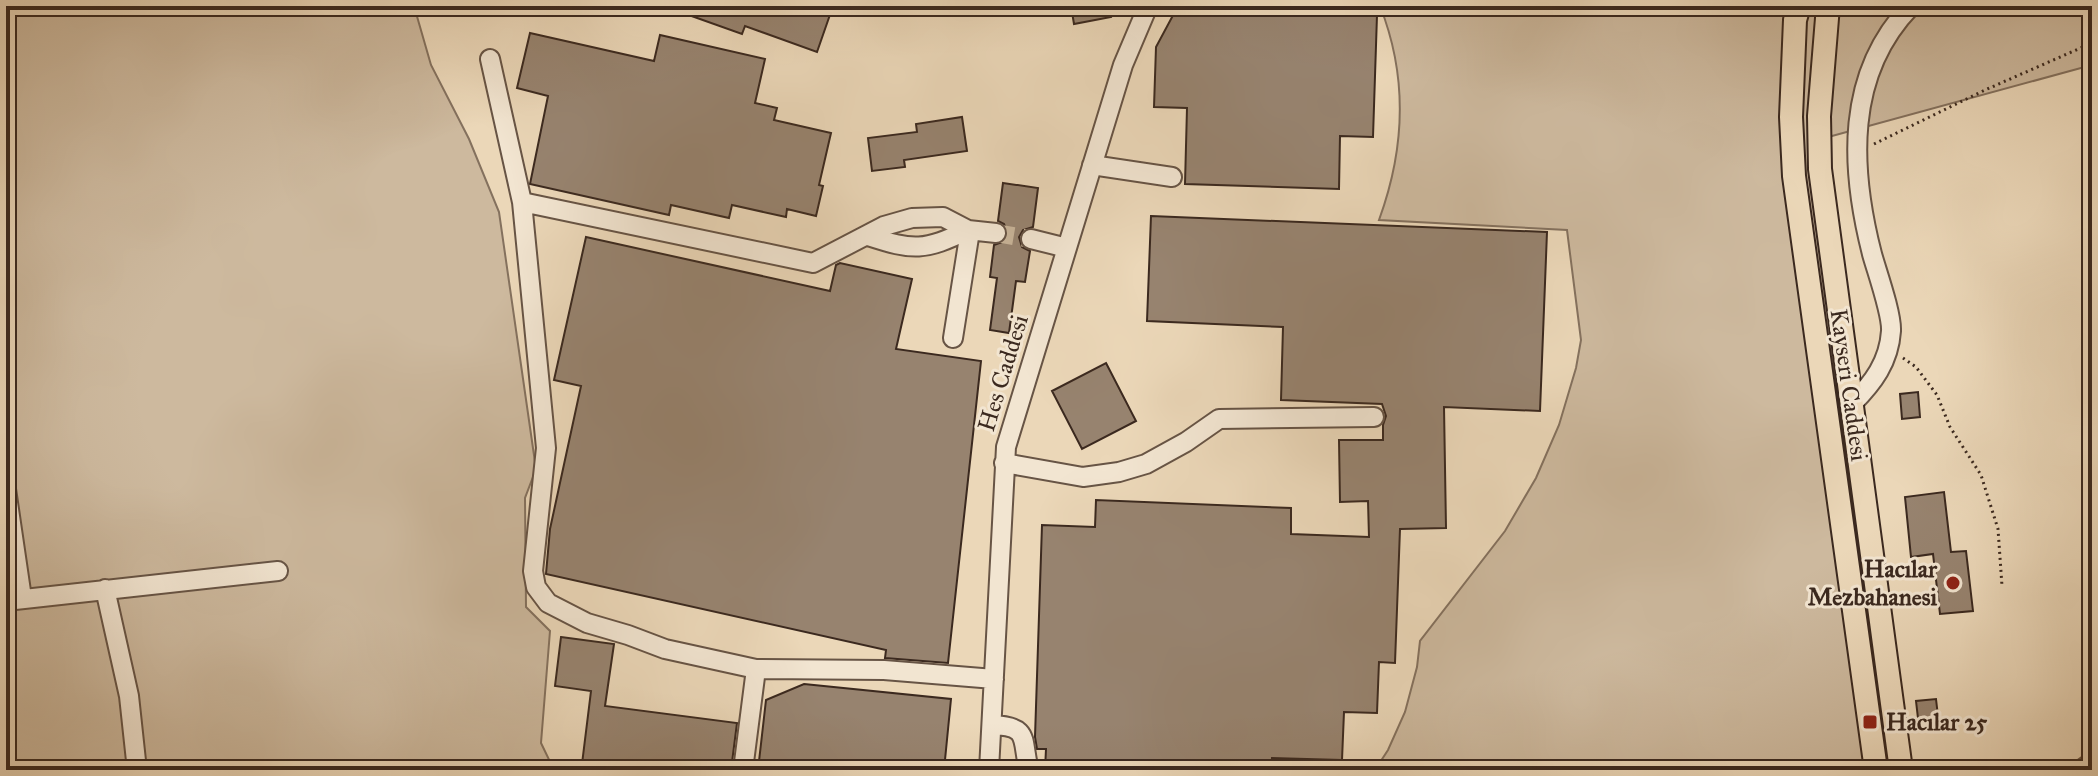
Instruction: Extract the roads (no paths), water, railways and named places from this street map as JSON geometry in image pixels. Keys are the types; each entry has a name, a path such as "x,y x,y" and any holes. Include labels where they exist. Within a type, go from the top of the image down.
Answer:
{"main road":[{"name":"Kayseri Caddesi","path":"1799,6 1795,20 1791,117 1794,176 1876,770"},
{"name":"Kayseri Caddesi","path":"1828,6 1819,116 1820,169 1901,770"}],"street":[{"name":"Hes Caddesi","path":"989,770 1006,447 1123,65 1148,6"},
{"path":"1852,404 1872,383 1886,357 1892,328 1869,241 1856,165 1863,88 1880,47 1911,6"},
{"path":"490,59 522,202 546,448 533,571 536,587 548,603 587,623 665,649 756,669 884,670 994,679"},
{"path":"1092,165 1172,177"},
{"path":"522,202 813,263 884,226 927,216 943,217 969,231 996,233"},
{"path":"868,236 906,247 927,247 969,231"},
{"path":"953,338 969,231"},
{"path":"1031,239 1067,248"},
{"path":"1004,463 1083,477 1146,464 1219,419 1374,417"},
{"path":"6,489 14,599 278,571"},
{"path":"105,589 129,696 137,770"},
{"path":"743,770 756,669"},
{"path":"992,725 1008,725 1019,731 1024,740 1029,770"},
{"path":"2081,770 2092,762"}],"tunnel":[{"path":"996,233 1031,239"}],"place":[{"name":"Hacılar Mezbahanesi","path":"1953,583"},
{"name":"Hacılar 25","path":"1870,722"}]}
